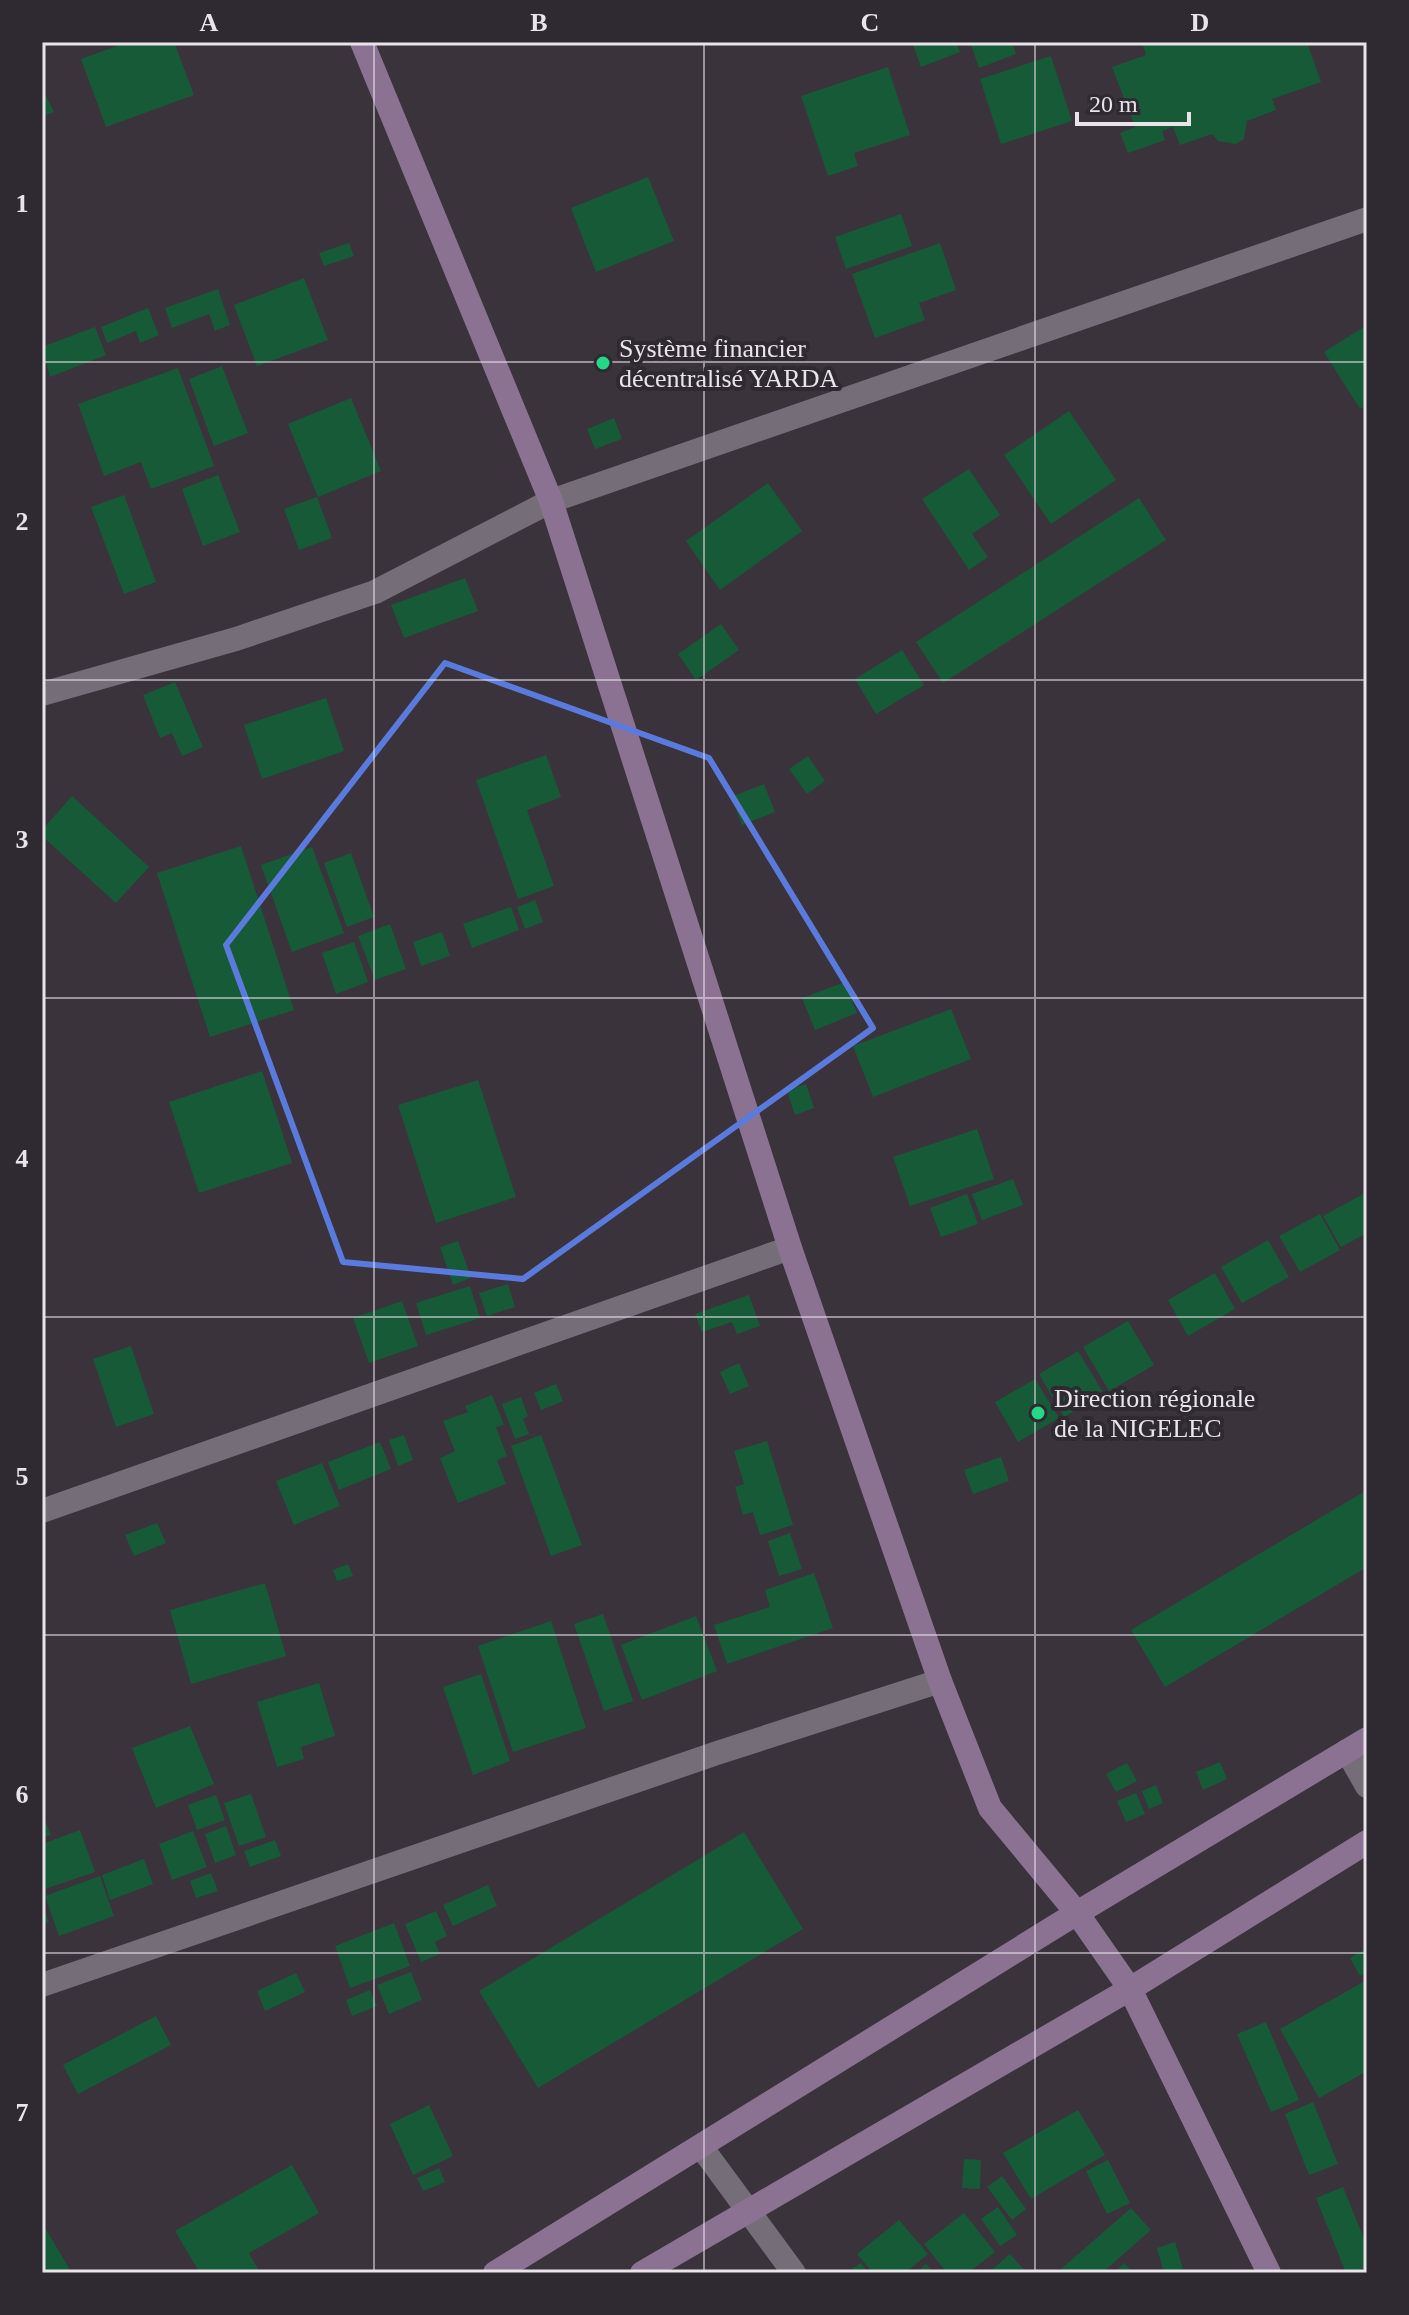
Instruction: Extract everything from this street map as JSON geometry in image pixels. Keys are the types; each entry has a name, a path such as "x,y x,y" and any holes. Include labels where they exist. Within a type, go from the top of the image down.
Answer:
{"street":[{"path":"362,42 551,501 790,1248 940,1681 990,1808 1077,1913 1130,1989 1269,2273"},
{"path":"42,694 236,639 375,592 551,501 1367,219"},
{"path":"42,1511 790,1248"},
{"path":"42,1985 702,1758 940,1681"},
{"path":"495,2273 702,2148 1077,1913 1357,1745 1367,1786"},
{"path":"642,2273 1130,1989 1367,1842"},
{"path":"702,2148 794,2273"}],"highlighted area":[{"path":"445,663 709,758 873,1028 523,1279 343,1262 226,945"}],"building":[{"path":"128,42 174,42 194,95 106,127 81,59"},
{"path":"912,42 956,42 960,52 921,67"},
{"path":"970,42 1012,42 1016,54 979,68"},
{"path":"1142,42 1307,42 1321,82 1272,99 1276,110 1247,121 1244,139 1236,144 1218,141 1212,134 1180,145 1173,127 1162,131 1165,140 1128,153 1120,133 1135,127 1112,67 1146,55"},
{"path":"1051,56 1072,121 1001,144 980,79"},
{"path":"888,67 910,135 854,153 858,166 828,176 801,96"},
{"path":"42,88 54,112 42,117"},
{"path":"648,177 674,241 596,272 571,208"},
{"path":"901,214 912,246 846,269 835,237"},
{"path":"349,243 354,256 324,266 319,253"},
{"path":"940,243 956,290 919,303 925,320 875,338 852,274"},
{"path":"304,278 328,340 257,366 234,305"},
{"path":"218,289 230,325 215,331 209,314 172,328 165,308"},
{"path":"148,308 159,335 140,343 136,331 107,343 101,327"},
{"path":"1367,325 1367,405 1360,409 1324,352"},
{"path":"95,327 106,355 50,377 42,347"},
{"path":"222,366 248,433 214,446 189,379"},
{"path":"178,368 214,466 151,489 141,462 104,476 78,404"},
{"path":"351,398 381,471 318,497 288,424"},
{"path":"1069,411 1116,480 1051,524 1004,455"},
{"path":"614,418 622,439 595,449 587,429"},
{"path":"969,469 1000,515 972,534 988,557 969,570 922,499"},
{"path":"218,475 240,532 203,546 182,489"},
{"path":"768,483 802,531 720,590 686,541"},
{"path":"124,495 156,582 124,594 91,507"},
{"path":"317,497 332,538 299,550 284,509"},
{"path":"1139,498 1166,540 943,683 916,642"},
{"path":"465,578 478,611 404,638 391,605"},
{"path":"721,624 739,650 696,680 678,654"},
{"path":"902,650 924,685 876,714 855,679"},
{"path":"175,682 203,747 182,756 172,733 160,738 143,695"},
{"path":"326,698 344,751 262,779 244,725"},
{"path":"546,755 561,797 527,810 554,886 518,899 476,780"},
{"path":"808,756 825,781 807,794 789,769"},
{"path":"764,784 775,812 742,825 731,797"},
{"path":"72,796 149,867 116,903 42,836 42,830"},
{"path":"241,846 294,1010 210,1037 157,873"},
{"path":"312,847 344,933 292,952 261,865"},
{"path":"351,853 374,917 347,927 324,863"},
{"path":"535,900 543,922 525,929 517,907"},
{"path":"511,907 519,930 472,948 463,924"},
{"path":"390,924 406,969 375,980 358,936"},
{"path":"442,932 450,956 421,966 413,942"},
{"path":"354,942 368,982 336,994 322,953"},
{"path":"845,982 857,1013 815,1030 802,998"},
{"path":"951,1009 971,1059 873,1097 853,1046"},
{"path":"262,1071 292,1163 199,1193 169,1102"},
{"path":"478,1080 516,1197 436,1223 398,1105"},
{"path":"806,1084 814,1108 795,1115 787,1090"},
{"path":"977,1129 994,1179 910,1206 893,1157"},
{"path":"1013,1179 1023,1205 982,1220 972,1194"},
{"path":"1365,1193 1367,1233 1341,1247 1323,1216"},
{"path":"967,1194 978,1224 941,1237 930,1208"},
{"path":"1320,1214 1340,1250 1300,1272 1279,1236"},
{"path":"1268,1240 1289,1277 1242,1303 1221,1267"},
{"path":"458,1241 471,1278 453,1285 440,1247"},
{"path":"1215,1273 1235,1309 1188,1336 1168,1300"},
{"path":"508,1284 515,1307 487,1316 479,1293"},
{"path":"470,1286 480,1318 426,1335 416,1303"},
{"path":"749,1295 760,1326 737,1334 732,1322 702,1332 695,1314"},
{"path":"402,1301 418,1346 369,1363 353,1318"},
{"path":"1128,1321 1154,1365 1109,1391 1083,1347"},
{"path":"131,1346 154,1414 116,1427 93,1359"},
{"path":"1078,1351 1104,1394 1064,1417 1039,1374"},
{"path":"739,1363 749,1386 730,1394 720,1372"},
{"path":"1035,1379 1059,1418 1018,1442 995,1402"},
{"path":"556,1384 563,1401 541,1410 534,1393"},
{"path":"492,1395 504,1425 496,1427 507,1456 497,1460 506,1484 458,1503 440,1458 455,1451 443,1421 468,1412 465,1406"},
{"path":"521,1397 528,1416 523,1419 529,1434 515,1439 502,1404"},
{"path":"404,1435 413,1460 398,1466 389,1440"},
{"path":"541,1435 582,1545 551,1556 511,1446"},
{"path":"767,1441 793,1525 760,1535 753,1512 743,1515 735,1487 744,1484 734,1451"},
{"path":"380,1442 391,1469 339,1490 328,1462"},
{"path":"1001,1457 1009,1481 973,1494 964,1470"},
{"path":"322,1463 340,1506 294,1525 276,1481"},
{"path":"1367,1490 1367,1567 1165,1687 1131,1630"},
{"path":"157,1523 166,1543 134,1556 125,1535"},
{"path":"790,1533 802,1569 779,1576 768,1541"},
{"path":"348,1564 353,1576 337,1581 333,1570"},
{"path":"814,1573 833,1628 727,1664 714,1625 770,1607 765,1590"},
{"path":"265,1583 286,1656 191,1684 170,1610"},
{"path":"603,1614 633,1701 604,1711 574,1624"},
{"path":"696,1616 717,1671 642,1700 621,1645"},
{"path":"551,1621 586,1728 513,1752 478,1646"},
{"path":"481,1674 510,1761 473,1775 443,1687"},
{"path":"319,1683 335,1736 301,1747 304,1759 277,1767 257,1702"},
{"path":"190,1726 214,1784 156,1808 132,1748"},
{"path":"1220,1762 1227,1779 1203,1790 1196,1772"},
{"path":"1127,1763 1137,1781 1116,1792 1106,1774"},
{"path":"1156,1785 1163,1803 1149,1809 1142,1791"},
{"path":"1136,1793 1145,1814 1126,1822 1117,1801"},
{"path":"251,1794 266,1837 239,1846 224,1803"},
{"path":"216,1795 225,1820 197,1830 188,1805"},
{"path":"42,1812 51,1835 42,1838"},
{"path":"226,1826 236,1855 215,1863 205,1834"},
{"path":"80,1830 95,1872 42,1890 42,1844"},
{"path":"193,1831 207,1867 172,1880 159,1844"},
{"path":"744,1832 803,1929 538,2088 479,1991"},
{"path":"275,1840 281,1856 250,1867 244,1851"},
{"path":"144,1859 153,1884 110,1900 102,1875"},
{"path":"211,1873 218,1891 196,1898 190,1881"},
{"path":"100,1876 114,1916 59,1936 45,1896"},
{"path":"488,1885 497,1906 453,1926 443,1905"},
{"path":"42,1904 49,1922 42,1925"},
{"path":"436,1911 447,1936 435,1942 440,1954 421,1962 405,1924"},
{"path":"394,1923 410,1966 350,1988 335,1946"},
{"path":"1367,1948 1367,1972 1360,1976 1350,1958"},
{"path":"411,1972 422,2000 389,2014 377,1985"},
{"path":"296,1973 305,1992 265,2011 257,1991"},
{"path":"1365,1981 1367,2071 1319,2098 1280,2029"},
{"path":"370,1990 377,2006 352,2016 346,2000"},
{"path":"156,2016 171,2045 78,2094 63,2065"},
{"path":"1266,2022 1299,2100 1271,2112 1237,2034"},
{"path":"1313,2102 1338,2164 1309,2175 1285,2114"},
{"path":"429,2105 453,2156 413,2175 390,2124"},
{"path":"1078,2110 1105,2155 1031,2199 1003,2153"},
{"path":"964,2159 981,2160 980,2189 962,2188"},
{"path":"1108,2160 1130,2203 1107,2214 1086,2171"},
{"path":"292,2165 319,2213 249,2253 260,2273 200,2273 175,2231"},
{"path":"439,2168 445,2182 423,2191 417,2178"},
{"path":"1002,2176 1026,2209 1012,2220 987,2187"},
{"path":"1343,2187 1367,2246 1367,2267 1351,2273 1346,2273 1316,2198"},
{"path":"998,2207 1017,2235 1000,2246 981,2219"},
{"path":"1131,2208 1151,2230 1102,2273 1065,2273 1061,2269"},
{"path":"964,2213 995,2252 968,2273 947,2273 924,2244"},
{"path":"899,2220 928,2254 905,2273 873,2273 857,2254"},
{"path":"42,2223 72,2273 42,2273"},
{"path":"1175,2242 1183,2269 1164,2273 1157,2248"},
{"path":"1010,2254 1027,2273 988,2273"},
{"path":"861,2263 868,2273 846,2273"},
{"path":"1124,2263 1134,2273 1114,2273"},
{"path":"926,2264 935,2273 916,2273"}],"place":[{"name":"Système financier décentralisé YARDA","path":"603,363"},
{"name":"Direction régionale de la NIGELEC","path":"1038,1413"}]}
